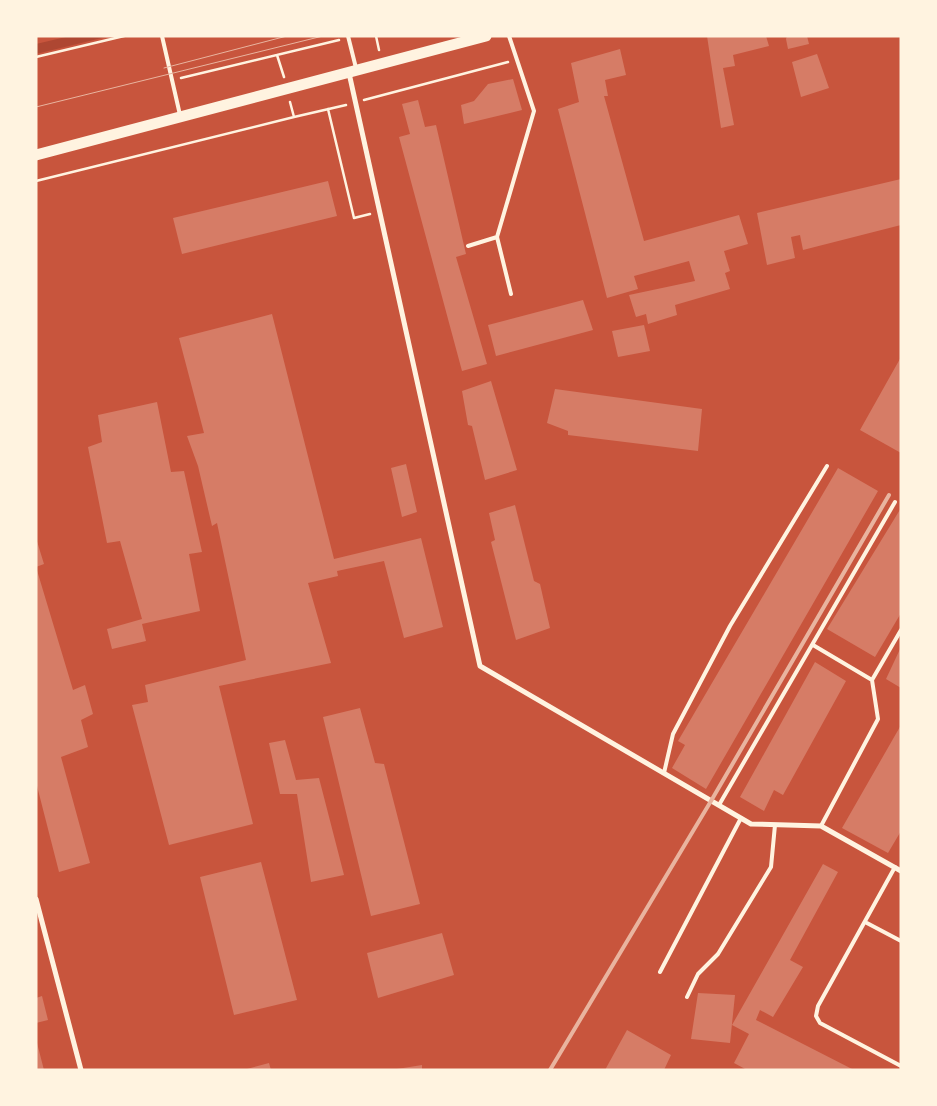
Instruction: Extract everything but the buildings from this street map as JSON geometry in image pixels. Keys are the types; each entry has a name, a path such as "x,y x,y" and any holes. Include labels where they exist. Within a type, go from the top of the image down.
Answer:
{"main road":[{"path":"36,155 486,36"}],"street":[{"path":"353,72 355,102 480,666 751,824 821,826 901,871"},
{"path":"36,899 81,1070"}],"lane":[{"path":"162,36 180,117"},
{"path":"508,36 534,111 497,237 511,294"},
{"path":"348,37 353,72"},
{"path":"468,246 497,237"},
{"path":"664,773 673,734 730,626 826,466"},
{"path":"719,805 896,502"},
{"path":"821,826 878,719 872,680 901,630"},
{"path":"812,645 872,680"},
{"path":"660,972 741,818"},
{"path":"687,997 698,974 718,954 771,867 775,824"},
{"path":"895,867 818,1006 816,1016 820,1023 901,1066"},
{"path":"865,922 901,941"}],"path":[{"path":"36,57 124,36"},
{"path":"172,80 348,37"},
{"path":"277,55 294,117"},
{"path":"36,181 328,109 516,60"},
{"path":"328,109 354,218 380,212"}],"shaded area":[{"path":"70,36 110,36 36,54 36,44"}],"tram line":[{"path":"164,68 287,36"},
{"path":"36,107 323,36"}],"railway":[{"path":"550,1070 711,801 889,495"}]}
